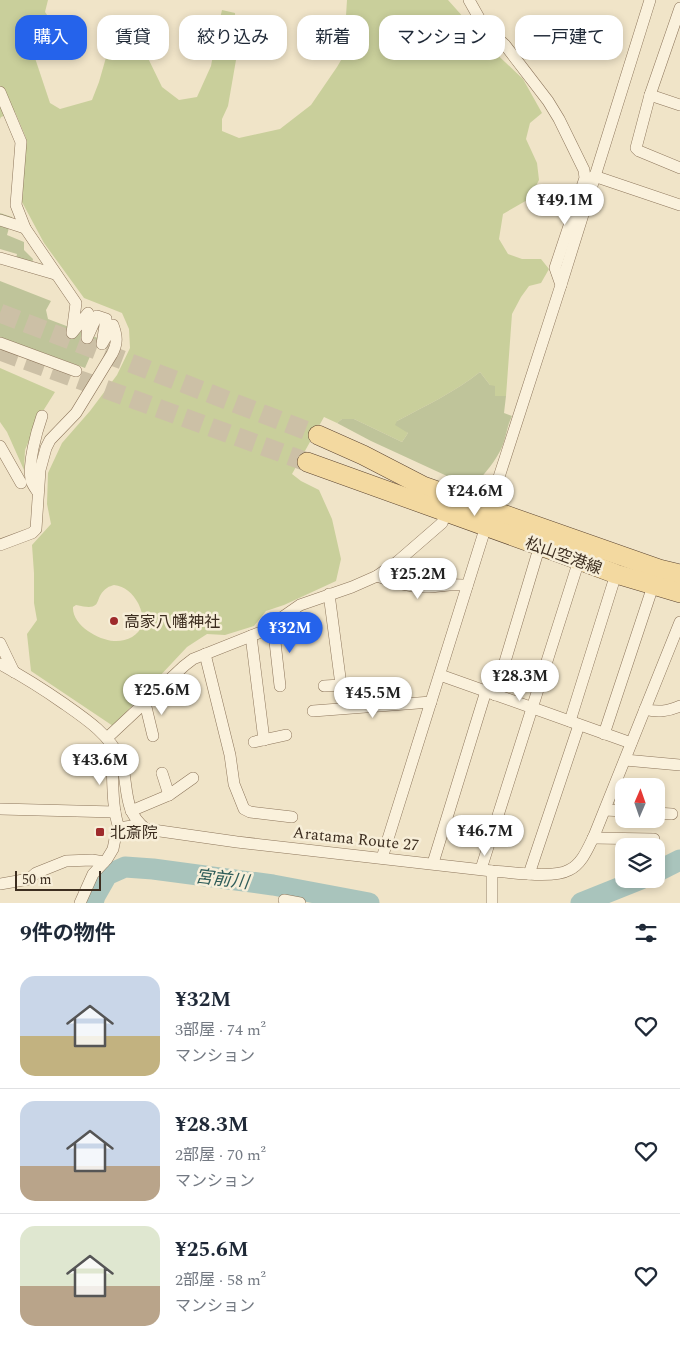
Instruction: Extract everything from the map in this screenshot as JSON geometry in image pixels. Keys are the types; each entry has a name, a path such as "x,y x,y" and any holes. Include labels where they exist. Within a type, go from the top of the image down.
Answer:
{"main road":[{"name":"松山空港線","path":"318,435 362,455 540,546 582,552 680,574"},
{"name":"松山空港線","path":"307,462 446,512 488,518 582,552 616,574 680,593"}],"street":[{"path":"469,0 483,25 505,45 548,101 584,170 585,178 556,268 561,284"},
{"path":"382,858 440,675 499,477 650,0"},
{"path":"680,8 650,95 636,148 680,168"},
{"path":"669,42 680,46"},
{"path":"0,92 21,142 16,205 24,228 76,303 72,333 88,313 87,338 97,316 106,319 102,344 113,325 117,340 116,348 76,413 50,440 46,448 40,470 36,529 32,533 0,546"},
{"path":"650,95 680,106"},
{"path":"594,176 679,202"},
{"path":"0,220 24,228"},
{"path":"0,258 55,274"},
{"path":"0,344 76,371"},
{"path":"38,493 32,483 31,475 33,446 42,416"},
{"path":"0,446 21,483"},
{"path":"107,738 193,659 252,636 300,605 377,576 397,562 442,523 446,512"},
{"path":"433,863 540,546"},
{"path":"492,903 486,870 532,708 582,552"},
{"path":"529,874 616,574"},
{"path":"377,576 414,587 459,584 467,586"},
{"path":"604,734 654,586"},
{"path":"324,686 340,685 329,594"},
{"name":"Aratama Route 27","path":"138,823 146,829 159,832 486,870 529,874 560,874 571,870 580,861 593,838 680,622"},
{"path":"273,624 280,686"},
{"path":"252,636 259,741 286,735"},
{"path":"0,643 14,672"},
{"path":"205,654 230,755 234,784 244,809 250,812 292,817"},
{"path":"0,664 42,689 84,718 107,738 118,753 123,768 129,804 138,823 119,828"},
{"path":"440,675 631,743"},
{"path":"313,711 431,702"},
{"path":"144,703 154,736"},
{"path":"645,710 663,712 680,706"},
{"path":"80,903 94,874 113,849 119,828 115,812 112,761 118,753"},
{"path":"625,760 680,765"},
{"path":"162,773 168,795"},
{"path":"131,811 168,795 193,778"},
{"path":"0,809 115,812"},
{"path":"605,810 615,811"},
{"path":"665,814 672,814"},
{"path":"593,838 615,838"},
{"path":"0,884 29,879 36,873 66,860 104,862"},
{"path":"284,900 300,903"}],"green space":[{"path":"0,0 48,0 45,12 47,15 15,15 15,60 36,60 50,103 60,109 92,100 105,60 149,60 162,87 179,100 197,97 212,60 236,60 228,106 222,119 222,131 239,138 280,129 311,105 341,60 369,60 369,15 346,15 347,0 448,0 461,15 379,15 379,60 503,60 523,79 542,113 530,123 526,139 537,163 539,180 529,199 503,214 499,239 508,254 522,259 541,259 549,269 541,283 529,286 512,314 506,396 495,396 490,385 480,372 450,392 397,421 408,433 402,442 354,419 342,419 337,423 324,417 292,474 319,490 332,519 341,559 336,581 284,605 266,611 254,626 225,635 207,634 187,647 113,726 31,671 27,634 37,620 34,603 32,545 51,524 47,504 48,473 62,443 90,411 117,375 130,348 129,329 122,313 84,298 44,243 22,202 26,138 15,112 0,119","holes":["110,586 122,587 136,600 141,611 143,622 135,635 118,641 108,640 94,635 81,625 74,614 73,607 76,605 91,607 97,603 103,592"]},
{"path":"222,10 235,13 235,15 221,15"},
{"path":"0,213 12,217 7,235 24,242 24,250 33,259 32,264 16,259 17,254 0,249"},
{"path":"0,281 51,301 46,310 48,319 98,338 85,368 0,337"},
{"path":"0,368 55,392 38,419 25,450 24,470 7,432 0,422"},
{"path":"480,372 490,385 495,386 495,396 506,396 504,413 512,416 501,449 473,488 371,441 337,423 342,419 354,419 402,442 408,433 395,425 397,421 450,392"}],"waterway":[{"name":"宮前川","path":"665,868 680,860"},
{"name":"宮前川","path":"93,903 107,875 125,867 273,885 369,903"},
{"name":"宮前川","path":"581,903 618,888"}],"tunnel":[{"path":"0,313 318,435"},
{"path":"0,351 307,462"}],"place":[{"name":"高家八幡神社","path":"114,621"},
{"name":"北斎院","path":"100,832"}]}
